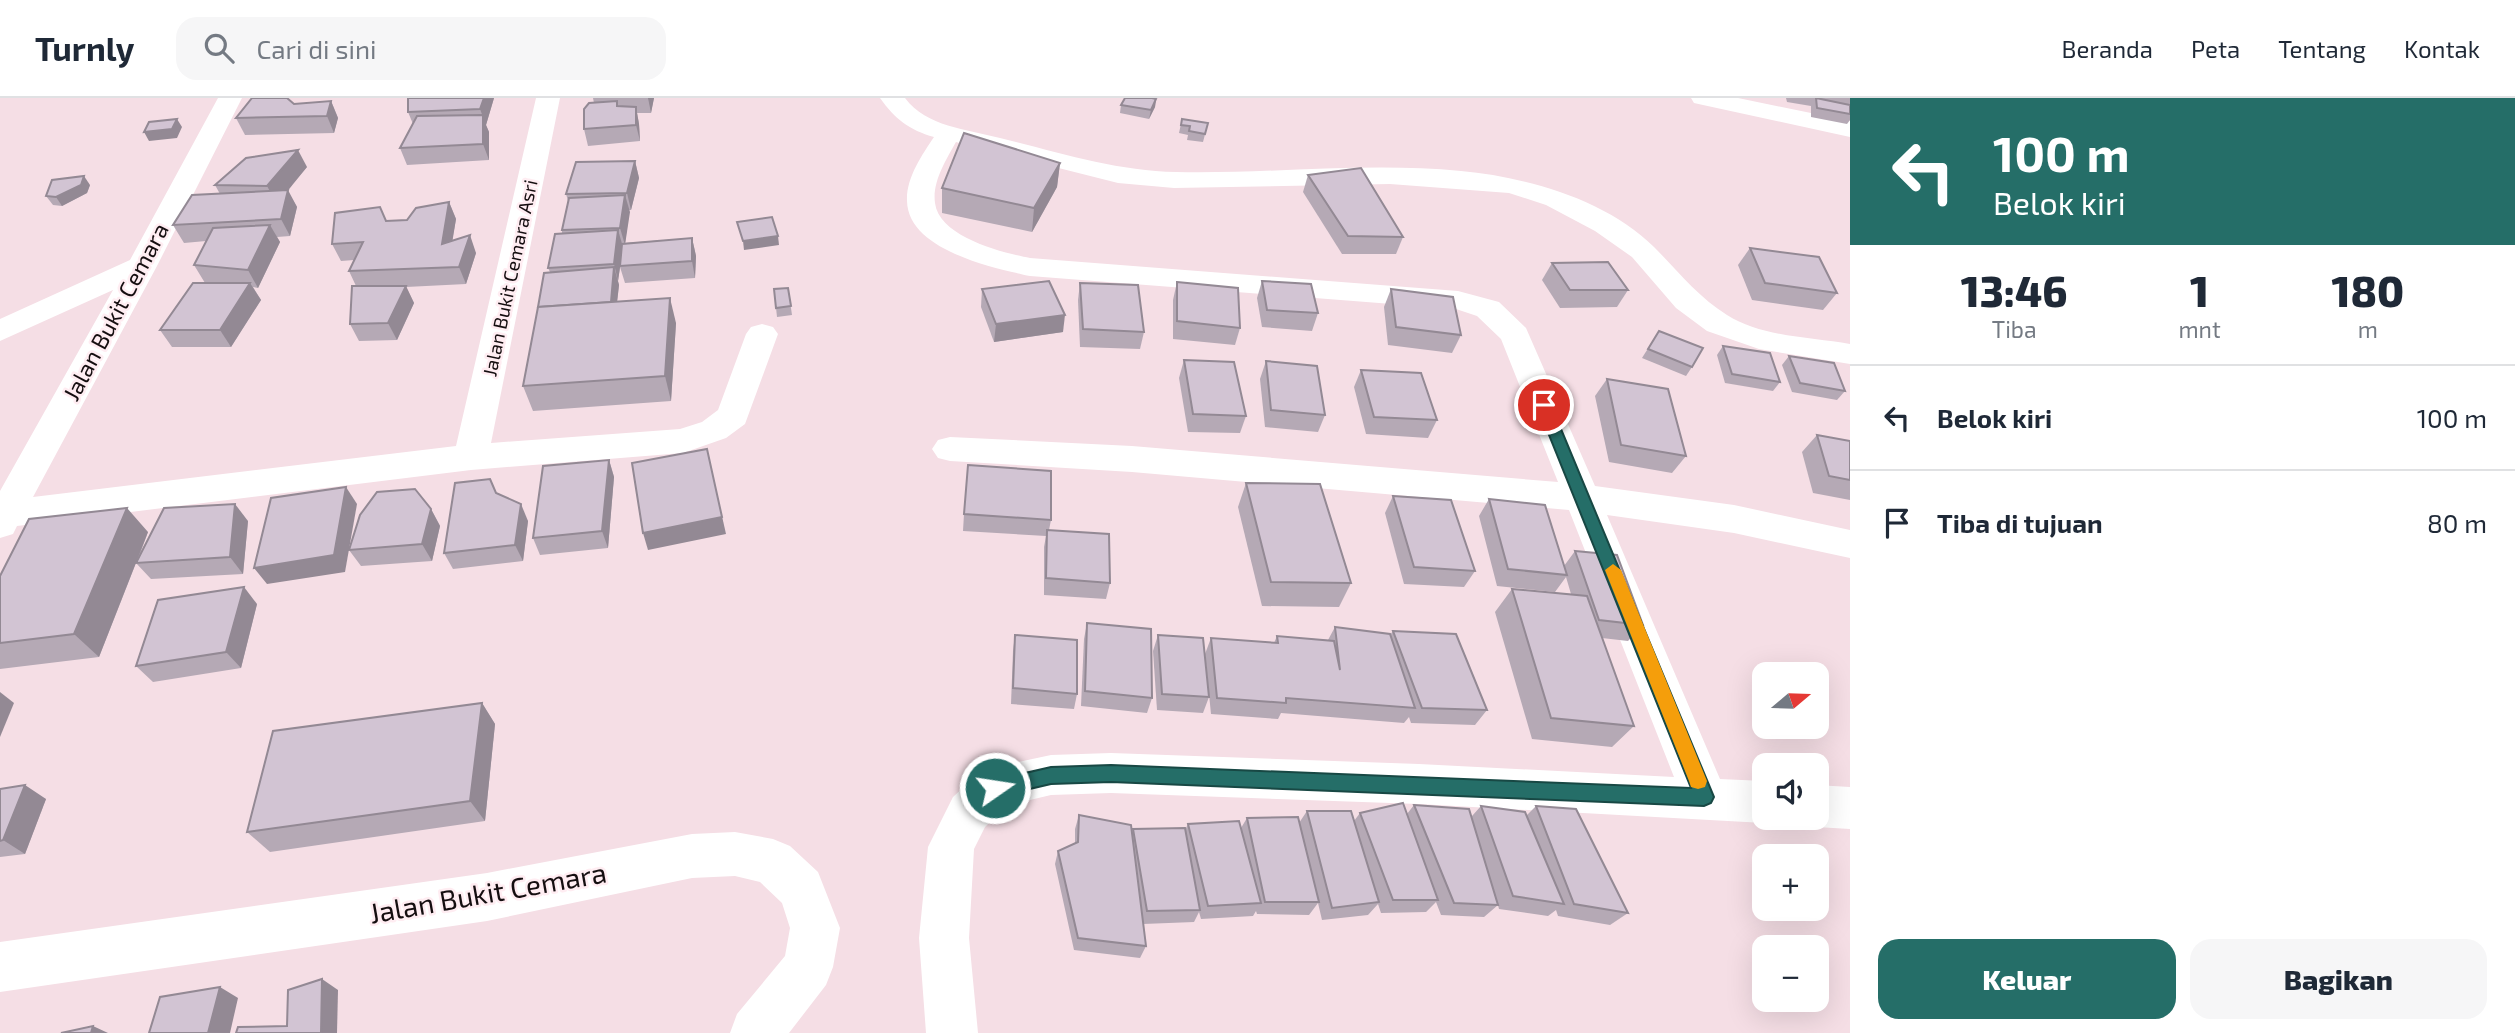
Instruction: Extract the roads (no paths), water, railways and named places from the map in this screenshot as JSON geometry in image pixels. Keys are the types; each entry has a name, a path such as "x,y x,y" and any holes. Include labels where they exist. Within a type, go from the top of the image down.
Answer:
{"street":[{"name":"Jalan Bukit Cemara","path":"3,519 142,266 230,98"},
{"name":"Jalan Bukit Cemara Asri","path":"471,457 548,98"},
{"path":"892,98 902,111 922,126 1118,175 1174,180 1390,176 1512,185 1556,199 1605,225 1642,250 1687,301 1718,324 1759,340 1850,354"},
{"path":"1703,98 1850,129"},
{"path":"949,134 932,160 922,191 921,208 930,223 946,236 995,261 1030,267 1458,299 1488,309 1515,335 1584,498 1704,797"},
{"path":"0,331 142,266"},
{"path":"3,519 471,457 683,441 714,430 733,416 762,334"},
{"path":"950,449 1132,459 1584,498 1734,519 1850,544"},
{"path":"952,1033 944,938 951,848 969,812 995,788 1051,775 1111,773 1752,801"},
{"path":"1829,807 1850,808"},
{"name":"Jalan Bukit Cemara","path":"0,967 487,897 692,856 735,854 773,862 801,889 815,928 808,967 755,1033"}]}
